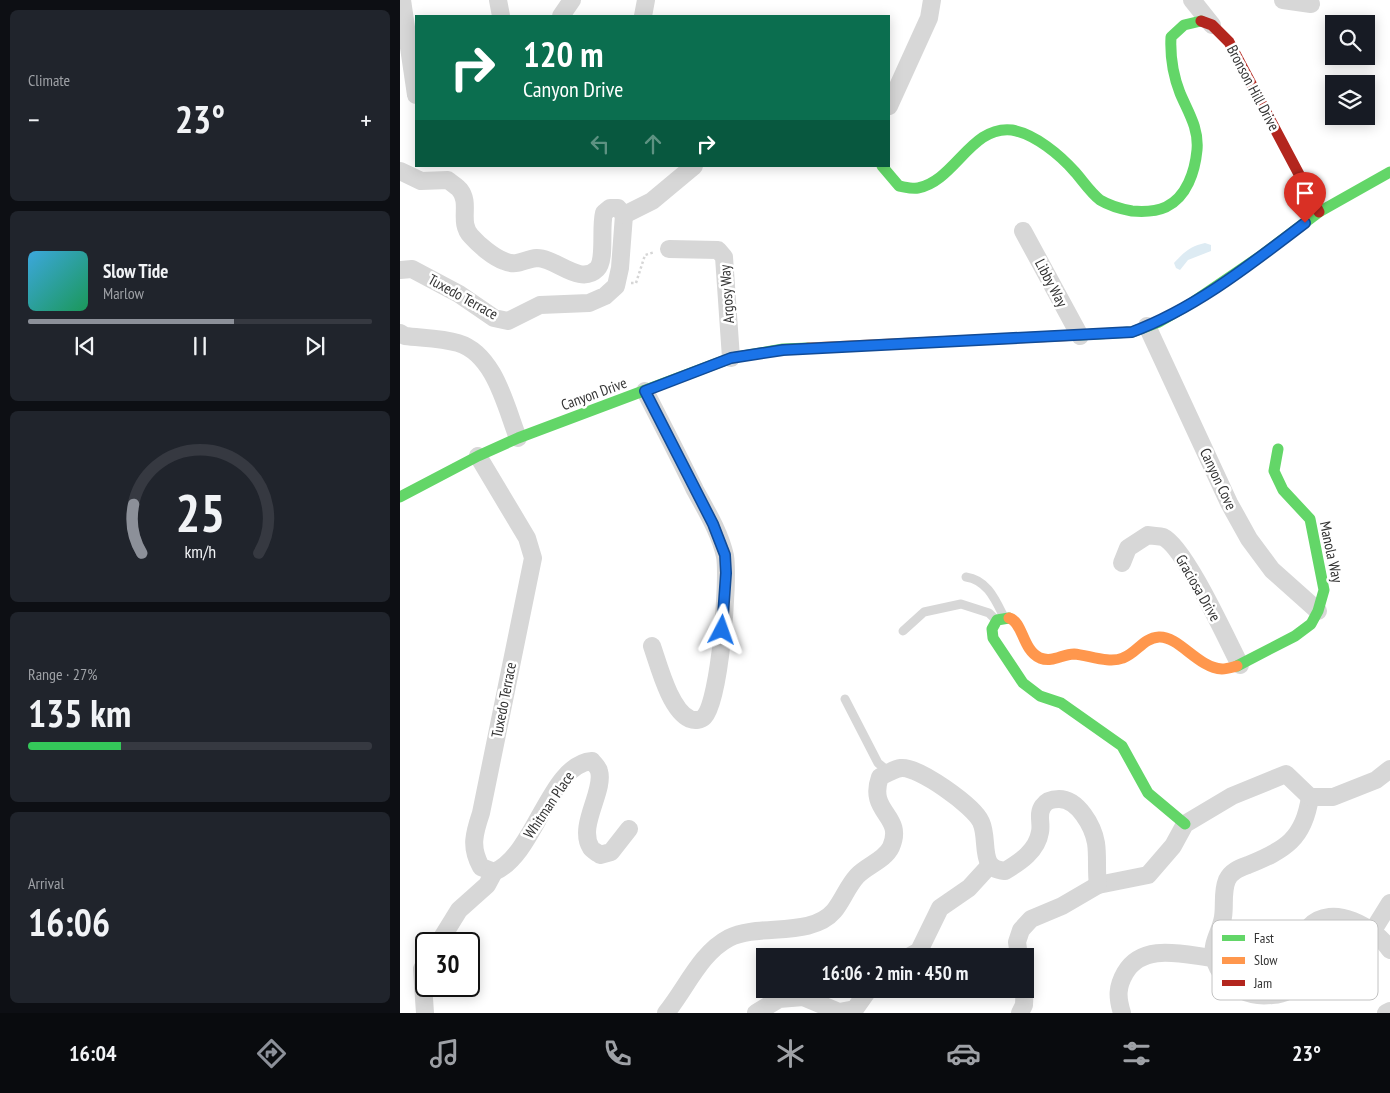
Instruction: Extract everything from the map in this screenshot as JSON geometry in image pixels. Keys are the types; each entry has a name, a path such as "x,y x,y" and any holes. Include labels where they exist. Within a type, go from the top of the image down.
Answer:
{"street":[{"path":"402,0 415,88"},
{"path":"498,0 501,15"},
{"path":"562,15 572,0"},
{"path":"643,15 646,0"},
{"path":"890,104 930,18 932,0"},
{"path":"1192,0 1212,26"},
{"path":"1283,0 1311,4"},
{"path":"883,167 899,186 917,188 932,182 979,140 995,133 1010,130 1033,139 1066,163 1101,200 1129,211 1153,212 1172,203 1185,192 1195,161 1197,135 1192,117 1180,92 1169,55 1171,37 1184,25 1200,20 1212,26"},
{"name":"Bronson Hill Drive","path":"1212,26 1229,42 1320,212"},
{"path":"624,215 652,201 693,167"},
{"path":"400,171 421,180 448,180 460,190 465,202 464,225 470,235 502,261 514,264 535,258 545,259 582,275 591,274 598,268 602,255 604,214 610,208 618,208 624,215 620,268 616,286"},
{"name":"Canyon Drive","path":"400,497 478,456 518,438 731,358 783,350 1132,332 1190,304 1262,255 1320,212 1390,172"},
{"name":"Libby Way","path":"1023,231 1080,336"},
{"name":"Argosy Way","path":"669,248 718,250 724,257 731,358"},
{"name":"Tuxedo Terrace","path":"400,270 412,269 458,294 494,318 508,321 540,305 589,303 604,296 616,286"},
{"name":"Canyon Cove","path":"1147,326 1229,503 1249,539 1272,570 1318,611"},
{"path":"400,333 405,336 459,343 478,355 491,372 518,438"},
{"path":"645,391 713,524 725,555 726,573 721,648 715,687 708,712 703,718 697,720 690,719 672,701 652,646"},
{"name":"Manola Way","path":"1278,449 1274,471 1283,490 1310,519 1324,590 1318,611"},
{"name":"Tuxedo Terrace","path":"478,456 528,538 533,558 481,814 473,838 475,856 481,867 494,872"},
{"name":"Graciosa Drive","path":"1122,563 1128,548 1148,535 1163,538 1178,552 1240,665"},
{"path":"1185,824 1148,793 1122,746 1108,734 1085,721 1061,703 1040,696 1023,683 993,638 992,629 1000,619 1011,618 1018,624 1026,646 1040,658 1054,660 1071,654 1108,659 1123,658 1148,640 1161,637 1174,640 1192,657 1222,669 1240,665 1295,636 1311,624 1318,611"},
{"name":"Whitman Place","path":"445,932 459,910 487,885 494,872 503,868 515,857 559,785 572,769 582,762 592,761 599,770 599,784 592,805 588,834 591,848 600,855 611,852 629,829"},
{"path":"666,1013 706,957 730,938 762,930 797,928 821,921 834,911 844,892 858,875 884,856 891,848 894,833 892,824 877,800 875,790 880,777 902,768 917,771 970,807 981,820 986,838 987,858 990,865 997,870 1005,871 1032,850 1040,833 1040,813 1043,805 1052,798 1066,799 1078,808 1089,824 1096,843 1098,885"},
{"path":"1018,948 1017,942 1022,930 1031,919 1062,906 1098,885 1148,874 1173,846 1185,824 1232,796 1286,774 1310,797 1333,797 1376,780 1390,769"},
{"path":"1221,920 1224,890 1228,878 1236,870 1278,852 1294,839 1307,816 1310,797"},
{"path":"920,948 940,908 970,888 990,865"},
{"path":"1378,922 1390,903"},
{"path":"1319,920 1334,917 1351,920"},
{"path":"1378,938 1390,950"},
{"path":"1122,1013 1117,997 1118,984 1129,966 1139,956 1157,952 1212,958"},
{"path":"424,997 425,1013"},
{"path":"756,1013 779,998"},
{"path":"805,998 839,1012 855,1009 863,998"},
{"path":"1020,1013 1024,1005 1024,998"},
{"path":"1386,1013 1390,1011"}],"lane":[{"path":"966,577 978,578 988,589 1000,619"},
{"path":"903,631 924,612 961,604 989,613 1000,619"},
{"path":"845,699 878,763 889,772"}],"path":[{"path":"616,286 636,283 645,255 669,248"}],"shaded area":[{"path":"1205,243 1211,245 1211,251 1188,260 1180,270 1176,268 1174,263 1185,253"}],"traffic: fast":[{"path":"883,167 899,186 918,188 931,183 943,175 974,144 985,136 998,131 1012,130 1029,136 1055,152 1100,200 1132,211 1158,210 1166,207 1179,197 1189,183 1197,150 1195,127 1180,93 1174,72 1171,37 1184,25 1201,21"},
{"path":"1079,335 1132,332 1159,322 1190,304 1262,255 1319,212 1390,172"},
{"path":"400,497 478,456 518,438 731,358 783,349 808,348"},
{"path":"1237,666 1295,636 1311,624 1318,611 1324,590 1310,519 1283,490 1274,471 1278,449"},
{"path":"1009,618 997,620 992,629 993,638 1023,683 1040,696 1061,703 1122,746 1148,793 1185,824"}],"traffic: slow":[{"path":"808,348 1079,335"},
{"path":"1009,618 1014,620 1030,649 1040,658 1053,659 1074,654 1105,660 1117,660 1128,656 1149,640 1159,637 1174,641 1213,667 1224,669 1237,666"}],"traffic: jam":[{"path":"1201,21 1212,25 1229,42 1319,212"}],"route":[{"path":"722,630 726,573 725,555 713,524 645,391 731,358 783,350 1132,332 1159,322 1190,304 1305,223"}]}
